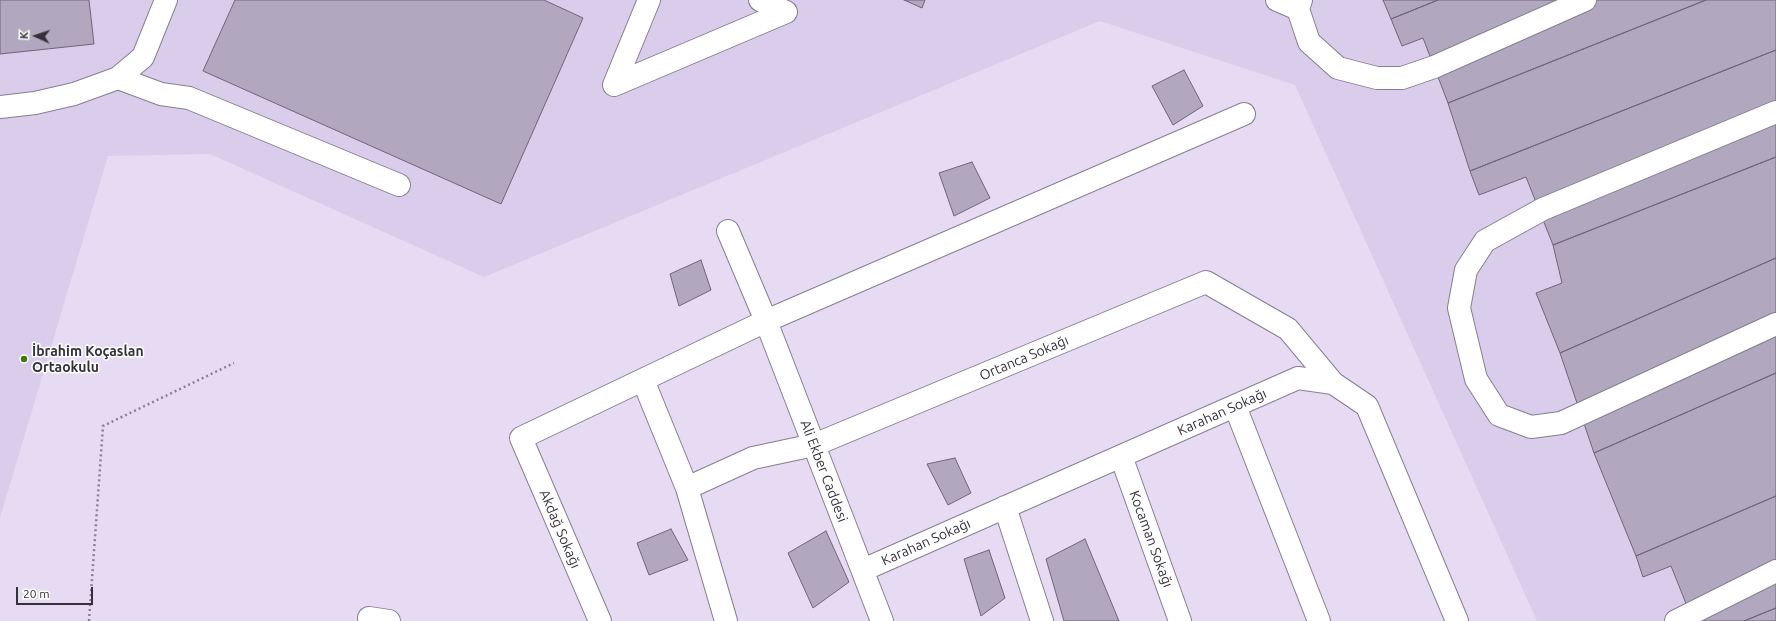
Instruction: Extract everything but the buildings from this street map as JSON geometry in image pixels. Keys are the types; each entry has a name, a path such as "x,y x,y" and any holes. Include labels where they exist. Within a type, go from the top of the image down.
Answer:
{"street":[{"path":"0,107 35,103 74,94 118,78 143,57 166,0"},
{"path":"649,0 614,85 786,12 760,0"},
{"path":"1277,0 1300,4 1309,42 1338,68 1377,78 1402,78 1434,67 1585,0"},
{"path":"118,78 161,94 189,98 399,185"},
{"path":"1776,112 1543,209 1485,241 1466,270 1459,308 1476,379 1499,415 1531,427 1561,423 1776,324"},
{"path":"726,621 688,488 643,380 766,322 1244,114"},
{"name":"Ali Ekber Caddesi","path":"728,232 766,322 882,621"},
{"name":"Ortanca Sokağı","path":"688,488 753,458 814,445 1206,282 1288,329 1333,383"},
{"name":"Karahan Sokağı","path":"863,570 1298,378 1333,383 1367,406 1457,621"},
{"name":"Akdağ Sokağı","path":"600,621 521,438 643,380"},
{"path":"1235,406 1320,621"},
{"name":"Kocaman Sokağı","path":"1121,456 1180,621"},
{"path":"1005,507 1042,621"},
{"path":"1676,621 1776,571"}],"path":[{"path":"89,621 103,426 234,363"}],"shaded area":[{"path":"0,0 1776,0 1776,621 1537,621 1295,85 1100,21 484,277 210,154 108,156 0,518"}],"place":[{"name":"İbrahim Koçaslan Ortaokulu","path":"24,359"}]}
